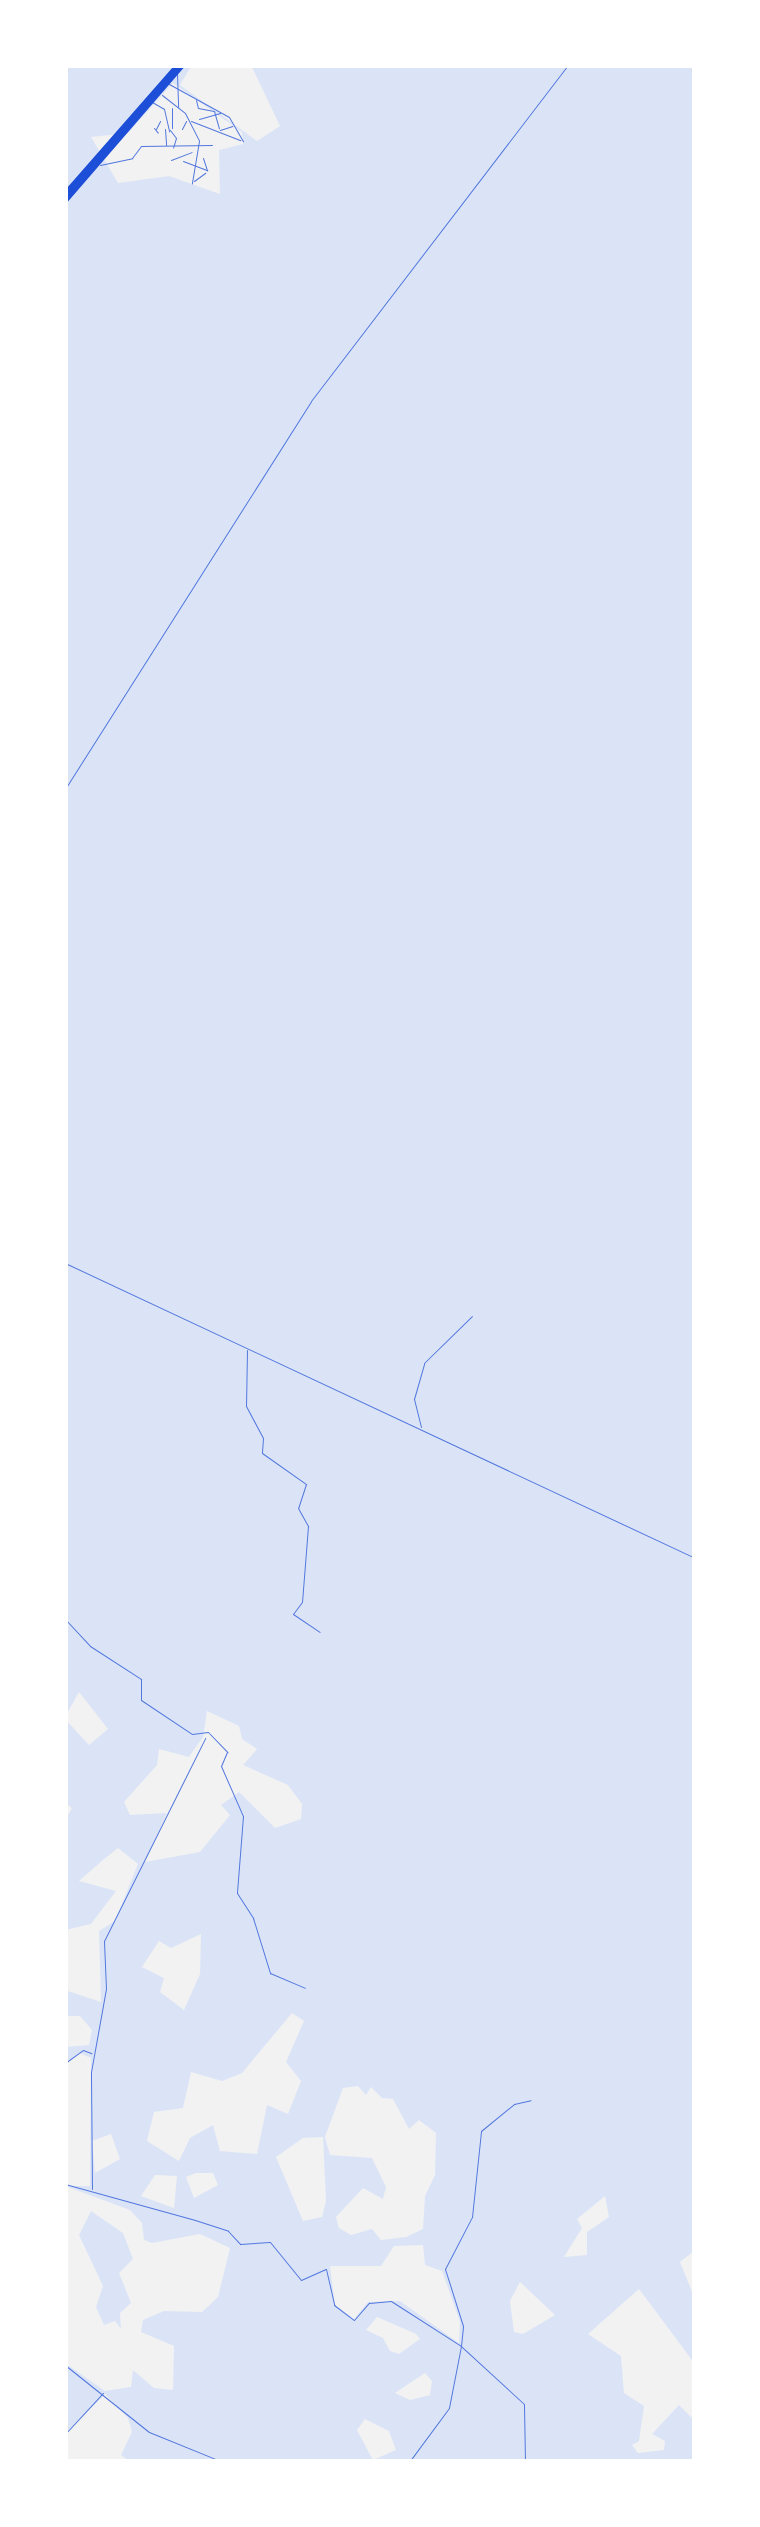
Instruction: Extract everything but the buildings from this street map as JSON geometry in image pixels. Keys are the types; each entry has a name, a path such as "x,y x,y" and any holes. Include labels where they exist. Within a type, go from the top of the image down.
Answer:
{"highway":[{"path":"65,196 179,67"},
{"path":"65,196 179,67"}],"street":[{"path":"65,789 311,401 568,65"},
{"path":"172,148 170,130 179,67"},
{"path":"166,84 195,97 235,124 243,141 188,119"},
{"path":"162,95 188,119 207,170"},
{"path":"195,97 198,108"},
{"path":"150,102 164,110 155,129 167,147"},
{"path":"198,108 214,110"},
{"path":"182,129 198,108"},
{"path":"200,118 218,114"},
{"path":"216,136 218,114"},
{"path":"162,119 170,130"},
{"path":"219,130 235,124"},
{"path":"161,133 167,126"},
{"path":"100,166 132,158 141,146 194,150 212,145"},
{"path":"206,147 192,182 207,170"},
{"path":"182,160 194,150"},
{"path":"191,156 199,166"},
{"path":"170,160 182,160 207,170"},
{"path":"65,1263 695,1558"},
{"path":"422,1430 414,1399 424,1362 472,1316"},
{"path":"247,1349 246,1408 262,1438 262,1453 306,1484 298,1508 308,1526 302,1602 294,1614 320,1632"},
{"path":"65,1618 90,1646 141,1679 142,1700 170,1723 206,1735 227,1752 222,1766 241,1799 245,1847 237,1893 253,1918 270,1974 305,1988"},
{"path":"92,2191 94,2054 106,1989 104,1941 206,1735"},
{"path":"65,2063 83,2050 94,2054"},
{"path":"409,2462 449,2408 463,2326 446,2269 472,2217 479,2136 514,2104 531,2100"},
{"path":"65,2184 228,2231 240,2244 270,2242 301,2280 326,2268 334,2305 354,2320 369,2303 391,2301 461,2346 524,2404 525,2462"},
{"path":"65,2365 106,2393 149,2432 223,2462"},
{"path":"65,2434 106,2393"}],"shaded area":[{"path":"65,65 192,65 180,85 257,141 280,126 251,65 695,65 695,2250 680,2262 695,2299 695,2364 639,2289 588,2334 621,2356 624,2393 644,2406 639,2441 632,2445 638,2453 664,2450 665,2441 652,2434 679,2405 695,2421 695,2462 130,2462 121,2455 132,2432 128,2418 105,2394 65,2435 65,2363 105,2391 131,2387 133,2370 154,2388 173,2390 174,2346 141,2332 143,2320 164,2311 202,2312 218,2297 230,2248 200,2234 152,2243 144,2240 142,2223 130,2210 65,2186 90,2186 91,2058 79,2053 65,2063 65,2047 89,2045 92,2030 80,2016 65,2016 65,1990 101,2002 99,1931 115,1921 138,1864 118,1848 79,1881 116,1891 91,1924 65,1930 65,1820 72,1808 65,1803 65,1719 89,1745 108,1729 79,1692 65,1717","holes":["173,83 242,132 243,144 219,150 220,194 169,176 118,183 91,137 128,133","207,1711 239,1726 242,1739 257,1749 243,1765 288,1785 302,1804 301,1819 275,1828 239,1792 221,1805 230,1815 200,1852 145,1862 167,1813 130,1815 124,1802 157,1765 159,1749 189,1757 203,1737","201,1934 200,1974 184,2010 160,1992 164,1978 142,1967 159,1941 171,1948","292,2013 304,2021 286,2062 301,2081 288,2114 267,2105 257,2154 220,2151 213,2125 190,2138 179,2161 147,2141 154,2112 183,2108 191,2072 222,2081 242,2073","358,2086 366,2095 371,2087 382,2098 393,2099 409,2129 419,2120 436,2133 435,2175 425,2196 423,2229 406,2237 381,2240 372,2229 351,2235 339,2228 336,2217 363,2188 383,2199 386,2187 372,2158 330,2155 325,2137 343,2088","111,2134 120,2159 95,2173 92,2141","323,2137 326,2201 322,2217 303,2221 276,2157 303,2138","213,2173 218,2185 194,2198 186,2177","155,2175 177,2176 174,2208 141,2196","605,2196 609,2217 587,2232 587,2255 564,2257 582,2228 577,2219","423,2245 425,2265 442,2271 460,2322 459,2343 400,2301 368,2302 354,2319 335,2305 330,2266 381,2266 394,2246","520,2282 555,2315 523,2334 514,2332 510,2301","377,2317 420,2339 399,2354 390,2351 383,2338 366,2330","425,2373 432,2381 430,2395 410,2400 395,2393","365,2419 389,2431 396,2450 373,2460 357,2430"]},
{"path":"91,2211 123,2233 133,2259 119,2273 131,2303 120,2313 121,2329 115,2321 104,2325 96,2307 103,2286 79,2235"}]}
